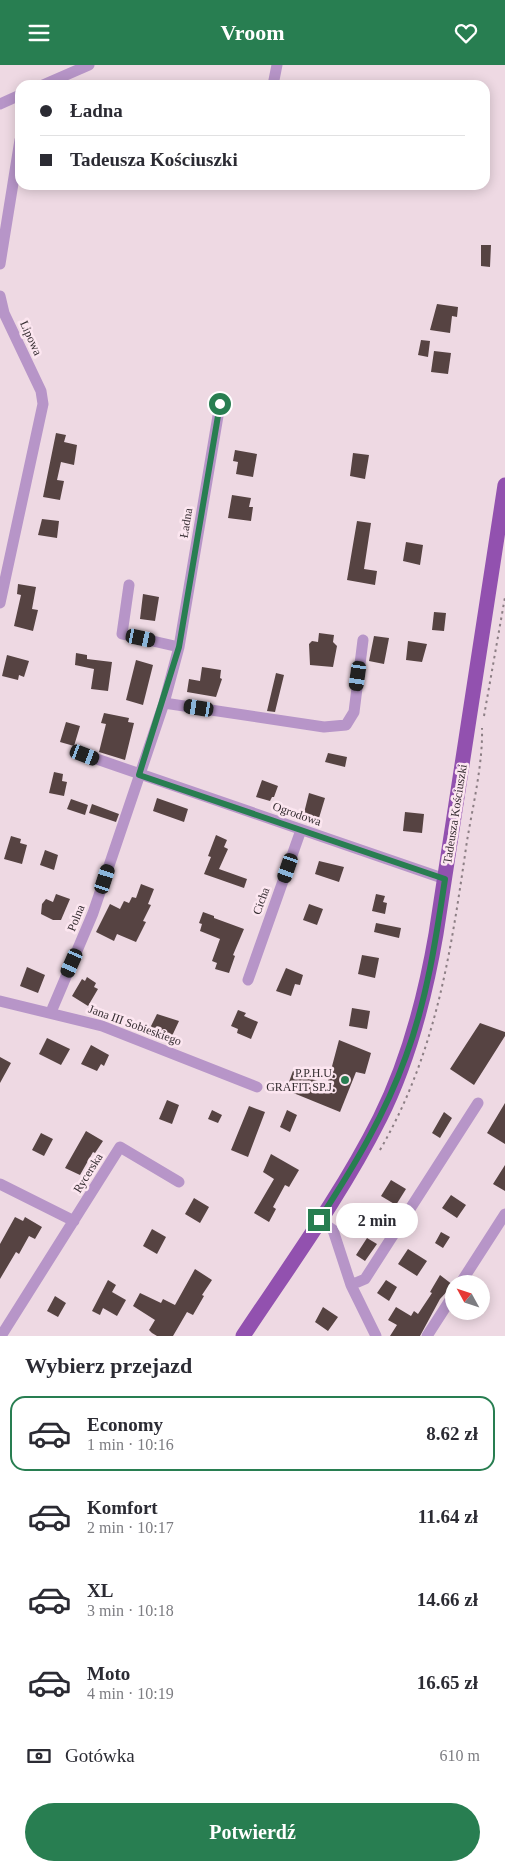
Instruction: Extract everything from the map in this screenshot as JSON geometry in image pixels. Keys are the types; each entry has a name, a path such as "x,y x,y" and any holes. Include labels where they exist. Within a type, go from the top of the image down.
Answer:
{"main road":[{"name":"Tadeusza Kościuszki","path":"243,1336 319,1220 376,1126 407,1055 426,992 505,485"}],"street":[{"path":"54,80 88,65"},
{"path":"275,80 277,65"},
{"path":"0,104 15,97"},
{"path":"0,264 15,171"},
{"name":"Lipowa","path":"0,296 4,313 41,391 43,404 0,603"},
{"name":"Ładna","path":"179,647 220,404"},
{"path":"129,585 122,634 179,647"},
{"path":"164,703 324,727 346,725 354,712 363,640"},
{"name":"Polna","path":"50,1012 93,913 164,703 179,647"},
{"path":"85,755 139,775"},
{"name":"Ogrodowa","path":"139,775 445,879"},
{"name":"Cicha","path":"248,980 301,830"},
{"name":"Jana III Sobieskiego","path":"0,1001 102,1026 257,1087"},
{"path":"351,1285 365,1279 478,1103"},
{"name":"Rycerska","path":"74,1221 120,1147 179,1182"},
{"path":"0,1184 74,1221 1,1336"},
{"path":"466,1275 505,1214"},
{"path":"319,1220 333,1230 351,1285 376,1336"},
{"path":"428,1336 445,1309"}],"building":[{"path":"481,245 491,245 490,267 481,266"},
{"path":"437,304 458,307 457,317 452,316 450,333 430,330"},
{"path":"421,340 430,341 428,357 418,355"},
{"path":"434,351 451,353 448,374 431,372"},
{"path":"56,433 66,435 64,442 77,445 74,465 61,462 57,480 64,481 60,500 43,497"},
{"path":"235,450 257,454 253,477 236,474 238,462 233,461"},
{"path":"353,453 369,455 365,479 350,476"},
{"path":"232,495 251,498 249,507 253,507 251,521 228,518"},
{"path":"42,519 59,521 57,538 38,535"},
{"path":"357,521 371,523 364,569 377,571 375,585 347,580"},
{"path":"406,542 423,545 420,565 403,561"},
{"path":"18,584 36,587 32,609 38,610 33,631 14,626 21,595 17,594"},
{"path":"143,594 159,597 155,621 140,619"},
{"path":"434,612 446,613 444,631 432,630"},
{"path":"319,633 334,635 333,642 337,646 333,667 310,665 309,644 312,641 318,642"},
{"path":"374,636 389,638 384,664 369,661"},
{"path":"408,641 427,644 422,662 406,660"},
{"path":"76,653 87,655 87,659 112,662 108,691 91,689 94,669 75,665"},
{"path":"7,655 29,661 24,677 19,675 18,680 2,676"},
{"path":"136,660 153,665 143,705 126,700"},
{"path":"202,667 221,670 220,678 222,679 216,697 187,692 189,679 200,681"},
{"path":"276,673 284,675 275,712 267,711"},
{"path":"104,713 129,718 128,722 134,723 125,760 99,752 106,724 101,723"},
{"path":"66,722 80,726 74,746 60,742"},
{"path":"328,753 347,757 345,767 325,762"},
{"path":"54,772 63,774 62,781 67,782 64,796 49,793"},
{"path":"262,780 278,786 274,797 270,801 256,797"},
{"path":"309,793 325,798 319,818 304,813"},
{"path":"157,798 188,809 184,822 153,811"},
{"path":"71,799 88,805 85,815 67,809"},
{"path":"92,804 119,814 116,822 89,813"},
{"path":"405,812 424,814 422,833 403,831"},
{"path":"216,835 227,840 224,847 228,849 219,869 247,879 244,888 204,874 211,857 208,856"},
{"path":"11,836 21,839 20,843 27,845 22,864 4,859"},
{"path":"45,850 58,855 54,870 40,865"},
{"path":"319,861 344,867 339,882 315,874"},
{"path":"141,884 154,889 148,904 151,905 143,921 146,922 136,942 117,934 114,941 96,932 110,904 120,909 124,901 129,903 132,897 136,898"},
{"path":"56,894 70,899 61,920 53,920 41,914 42,904 46,899 53,902"},
{"path":"376,894 385,896 383,902 387,903 385,914 372,911"},
{"path":"309,904 323,909 317,925 303,920"},
{"path":"203,912 244,929 233,955 235,956 229,973 215,969 217,963 212,961 220,939 200,931 202,924 199,923"},
{"path":"376,923 401,928 399,938 374,932"},
{"path":"362,955 379,958 375,978 358,974"},
{"path":"27,967 45,975 38,993 20,986"},
{"path":"286,968 303,975 300,985 295,984 291,996 276,991"},
{"path":"87,977 96,983 94,987 98,989 88,1006 72,996 82,979 85,981"},
{"path":"352,1008 370,1011 367,1029 349,1026"},
{"path":"238,1010 246,1013 244,1016 258,1022 251,1039 237,1033 238,1029 231,1026"},
{"path":"157,1014 179,1021 172,1036 150,1028"},
{"path":"480,1023 505,1032 505,1036 474,1085 450,1069"},
{"path":"47,1038 70,1049 61,1065 39,1054"},
{"path":"339,1040 371,1053 365,1074 356,1072 340,1112 286,1090 293,1071 327,1085"},
{"path":"91,1045 109,1055 104,1066 101,1064 97,1071 81,1064"},
{"path":"0,1057 11,1063 0,1083"},
{"path":"167,1100 179,1105 172,1124 159,1119"},
{"path":"505,1103 505,1144 487,1133"},
{"path":"249,1106 265,1112 248,1157 231,1150"},
{"path":"212,1110 222,1115 218,1123 208,1119"},
{"path":"287,1110 297,1115 290,1132 280,1127"},
{"path":"444,1112 452,1118 440,1138 432,1133"},
{"path":"86,1131 103,1141 95,1153 93,1152 80,1175 65,1168"},
{"path":"41,1133 53,1139 44,1156 32,1150"},
{"path":"271,1154 299,1170 289,1187 285,1185 273,1207 276,1209 269,1222 254,1213 274,1179 263,1172"},
{"path":"505,1165 505,1191 493,1184"},
{"path":"391,1180 406,1189 396,1205 381,1196"},
{"path":"451,1195 466,1205 457,1218 442,1208"},
{"path":"194,1198 209,1207 200,1223 185,1214"},
{"path":"15,1217 23,1221 25,1217 42,1227 35,1239 29,1236 19,1254 16,1252 0,1279 0,1244"},
{"path":"152,1229 166,1237 157,1254 143,1246"},
{"path":"441,1232 450,1237 443,1248 435,1243"},
{"path":"367,1238 377,1244 365,1261 356,1255"},
{"path":"408,1249 427,1261 417,1276 398,1264"},
{"path":"195,1269 212,1280 202,1295 204,1296 193,1315 187,1312 173,1336 157,1336 152,1333 149,1330 155,1320 133,1306 140,1293 161,1303 163,1299 175,1305"},
{"path":"440,1275 445,1279 445,1294 440,1299 420,1336 390,1336 397,1325 388,1320 396,1307 411,1316 414,1311 418,1314 432,1293 430,1292"},
{"path":"108,1280 116,1285 112,1292 126,1300 117,1316 103,1308 100,1315 92,1311"},
{"path":"386,1280 397,1287 389,1301 377,1293"},
{"path":"55,1296 66,1303 58,1317 47,1311"},
{"path":"323,1307 338,1317 328,1331 315,1322"}],"place":[{"name":"P.P.H.U. GRAFIT SP.J.","path":"345,1080"}],"route":[{"path":"220,404 179,647 164,703 139,775 445,879 426,992 407,1055 380,1117 361,1153 319,1220"}]}
